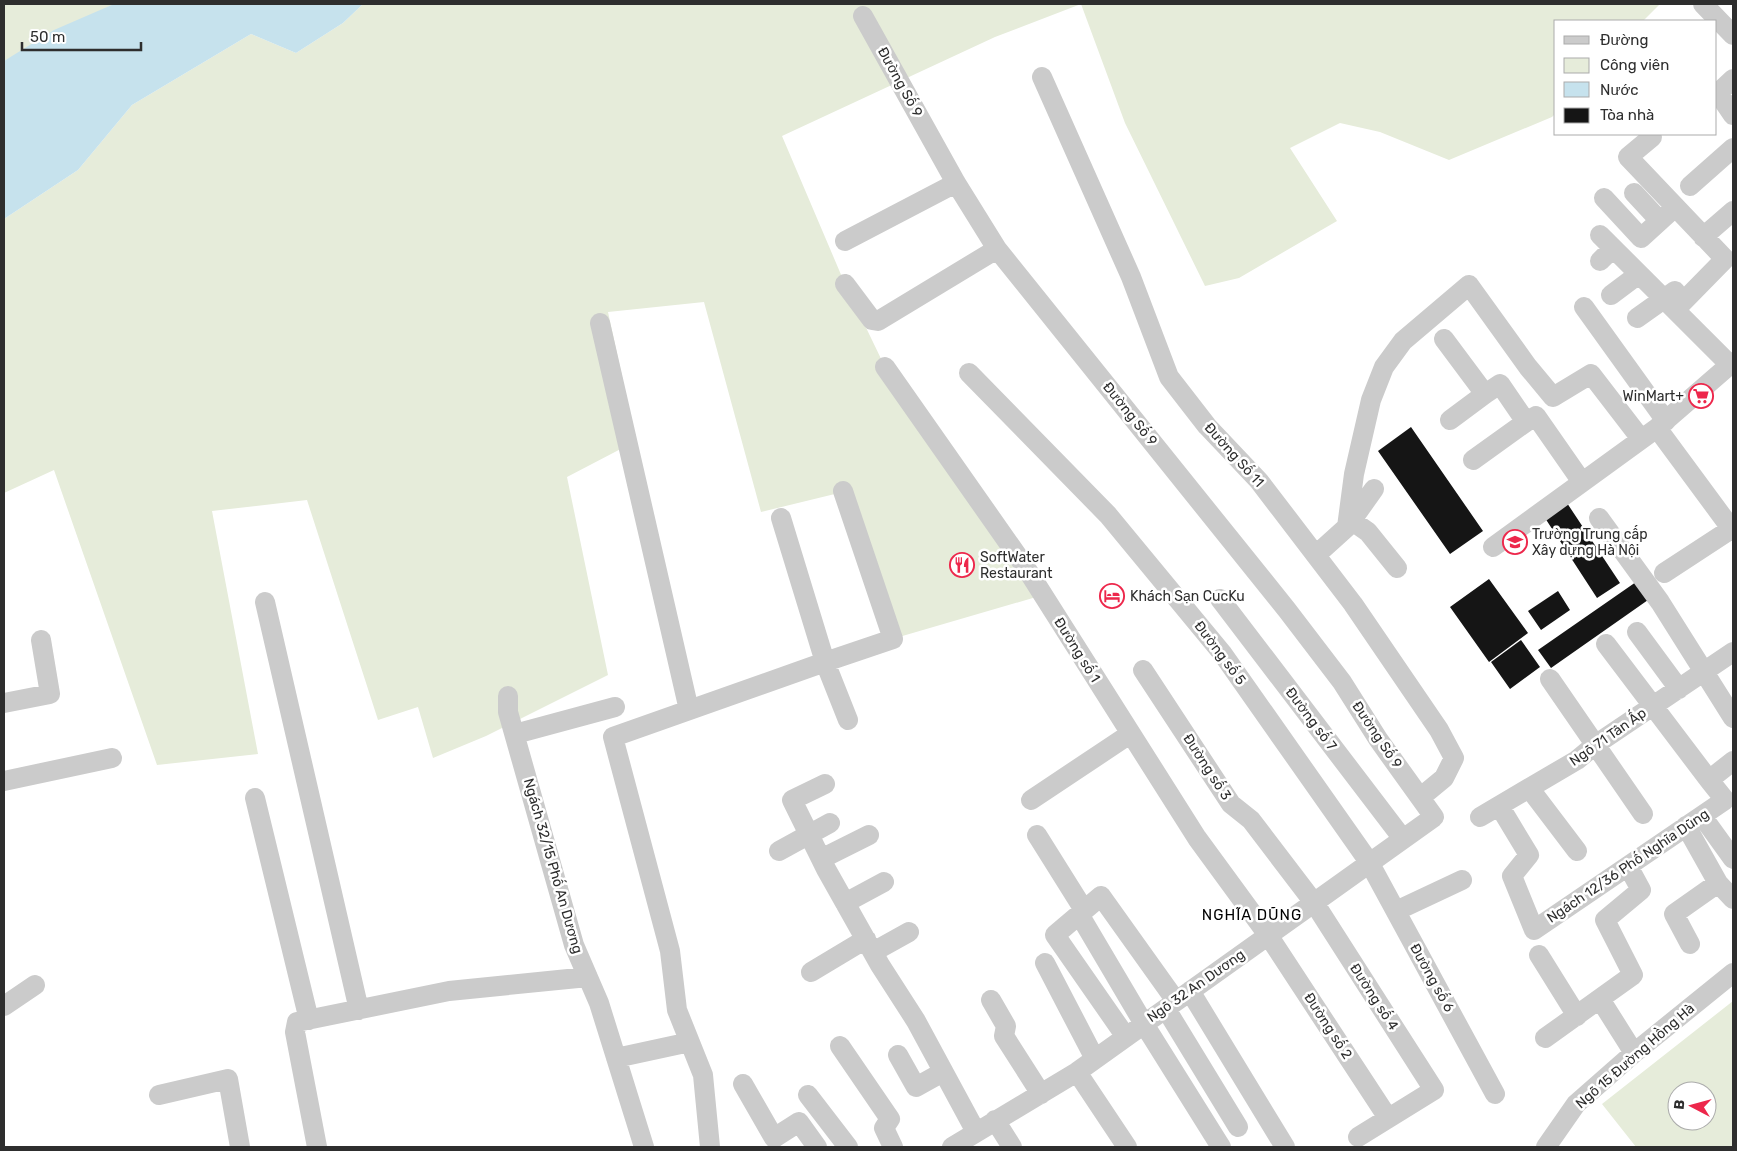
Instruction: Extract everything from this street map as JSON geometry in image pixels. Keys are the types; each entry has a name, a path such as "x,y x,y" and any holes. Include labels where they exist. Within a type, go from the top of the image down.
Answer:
{"street":[{"path":"1703,4 1733,35"},
{"name":"Đường Số 9","path":"863,16 956,183 998,249 1287,610 1342,682 1378,739 1434,817"},
{"name":"Đường Số 11","path":"1042,78 1131,277 1169,377 1207,426 1259,481 1353,604 1439,730 1454,758 1444,778 1421,797"},
{"path":"1725,81 1718,93 1733,115"},
{"path":"1637,318 1670,305 1725,254 1703,237 1628,157 1652,137 1650,135"},
{"path":"1690,186 1733,148"},
{"path":"845,241 956,183"},
{"path":"1634,193 1660,221"},
{"path":"1604,198 1641,238"},
{"path":"1492,547 1661,424 1732,364 1639,274 1609,250 1641,238 1675,207"},
{"path":"1703,237 1733,212"},
{"path":"845,284 872,320 878,322 998,249"},
{"path":"1611,295 1639,274"},
{"path":"1349,524 1354,474 1371,400 1384,367 1403,341 1469,285 1528,367 1554,397 1591,374 1640,440"},
{"path":"1584,307 1733,529 1664,573"},
{"path":"600,323 689,710"},
{"path":"1444,338 1485,394"},
{"name":"Đường số 1","path":"885,367 1026,568 1197,838 1268,935"},
{"name":"Đường số 5","path":"968,373 1108,515 1222,653 1370,862"},
{"path":"1450,420 1500,384 1526,422"},
{"path":"1473,460 1536,416 1578,485"},
{"path":"1316,555 1349,524 1374,489"},
{"path":"710,1147 703,1075 677,1010 670,951 613,737 892,639 843,492"},
{"path":"780,518 825,662 848,720"},
{"path":"1599,518 1660,602 1733,718"},
{"path":"1349,524 1368,532 1397,568"},
{"name":"Đường số 7","path":"1220,598 1403,839"},
{"path":"265,602 358,1010"},
{"path":"1637,632 1679,689"},
{"path":"4,703 50,694 41,640"},
{"path":"1606,644 1709,780 1733,761"},
{"name":"Ngõ 71 Tân Ấp","path":"1480,817 1500,807 1576,760 1595,745 1733,652"},
{"name":"Đường số 3","path":"1143,670 1232,804 1251,820 1315,904"},
{"path":"1550,679 1643,814"},
{"name":"Ngách 32/15 Phố An Dương","path":"508,696 508,712 574,945 600,1003 644,1147"},
{"path":"515,734 615,707"},
{"path":"1031,800 1130,734"},
{"path":"4,782 112,758"},
{"name":"Ngách 12/36 Phố Nghĩa Dũng","path":"1500,807 1530,855 1512,876 1534,930 1725,800 1709,780"},
{"path":"825,784 792,800 845,903 916,1021 976,1132"},
{"path":"1530,789 1577,851"},
{"path":"255,798 309,1020"},
{"name":"Ngõ 32 An Dương","path":"952,1147 1077,1072 1268,935 1315,904 1434,817"},
{"path":"1694,821 1733,859"},
{"path":"1694,821 1718,883 1733,899"},
{"path":"779,851 830,823"},
{"path":"821,859 869,835"},
{"path":"1037,836 1214,1145 1262,1111"},
{"name":"Đường số 6","path":"1370,862 1495,1094"},
{"path":"1545,1038 1633,975 1605,920 1641,890 1628,866"},
{"path":"1396,911 1462,880"},
{"path":"845,903 884,882"},
{"path":"1690,944 1674,914 1718,883"},
{"path":"1126,1037 1056,935 1101,896 1262,1111 1285,1147"},
{"name":"Đường số 4","path":"1315,904 1434,1090 1388,1118"},
{"path":"811,972 870,946 909,932"},
{"name":"Đường số 2","path":"1268,935 1388,1118"},
{"path":"1539,955 1576,1016"},
{"path":"1044,963 1095,1059"},
{"name":"Ngõ 15 Đường Hồng Hà","path":"1546,1147 1576,1104 1634,1053 1733,973"},
{"path":"318,1147 295,1032 297,1022 449,991 588,977"},
{"path":"4,1006 35,985"},
{"path":"1600,999 1634,1053"},
{"path":"991,1000 1006,1026 1004,1036 1041,1094"},
{"path":"1178,1000 1238,1127"},
{"path":"616,1058 690,1042"},
{"path":"840,1046 890,1119 884,1128 893,1147"},
{"path":"898,1055 916,1088 943,1072"},
{"path":"1077,1072 1127,1147"},
{"path":"159,1095 228,1079 240,1147"},
{"path":"743,1084 774,1138 799,1122 818,1147"},
{"path":"808,1095 848,1147"},
{"path":"1358,1137 1388,1118"},
{"path":"995,1120 1012,1147"}],"green space":[{"path":"4,4 114,4 4,61"},
{"path":"363,4 1081,4 995,37 782,136 845,284 885,367 1043,595 899,637 843,492 761,512 704,302 608,312 636,441 567,477 608,675 486,736 433,758 418,707 378,720 307,500 212,511 258,754 157,765 54,470 4,493 4,219 78,170 132,105 251,34 296,53 343,23"},
{"path":"1081,4 1660,4 1644,20 1554,20 1554,115 1449,160 1380,132 1340,123 1290,148 1337,221 1239,278 1205,286 1125,123"},
{"path":"1733,1001 1733,1147 1636,1147 1602,1104"}],"water":[{"path":"114,4 363,4 343,23 296,53 251,34 132,105 78,170 4,219 4,61 54,30"}],"building":[{"path":"1411,427 1483,531 1450,554 1378,451"},
{"path":"1567,503 1620,583 1597,598 1545,518"},
{"path":"1489,579 1528,633 1489,662 1450,607"},
{"path":"1636,582 1648,600 1551,668 1538,650"},
{"path":"1558,591 1570,610 1541,630 1528,611"},
{"path":"1521,640 1540,667 1510,689 1491,662"}],"place":[{"name":"WinMart+","path":"1701,396"},
{"name":"Trường Trung cấp Xây dựng Hà Nội","path":"1515,542"},
{"name":"SoftWater Restaurant","path":"962,565"},
{"name":"Khách Sạn CucKu","path":"1112,596"}],"district":[{"name":"NGHĨA DŨNG","path":"1252,915"}]}
